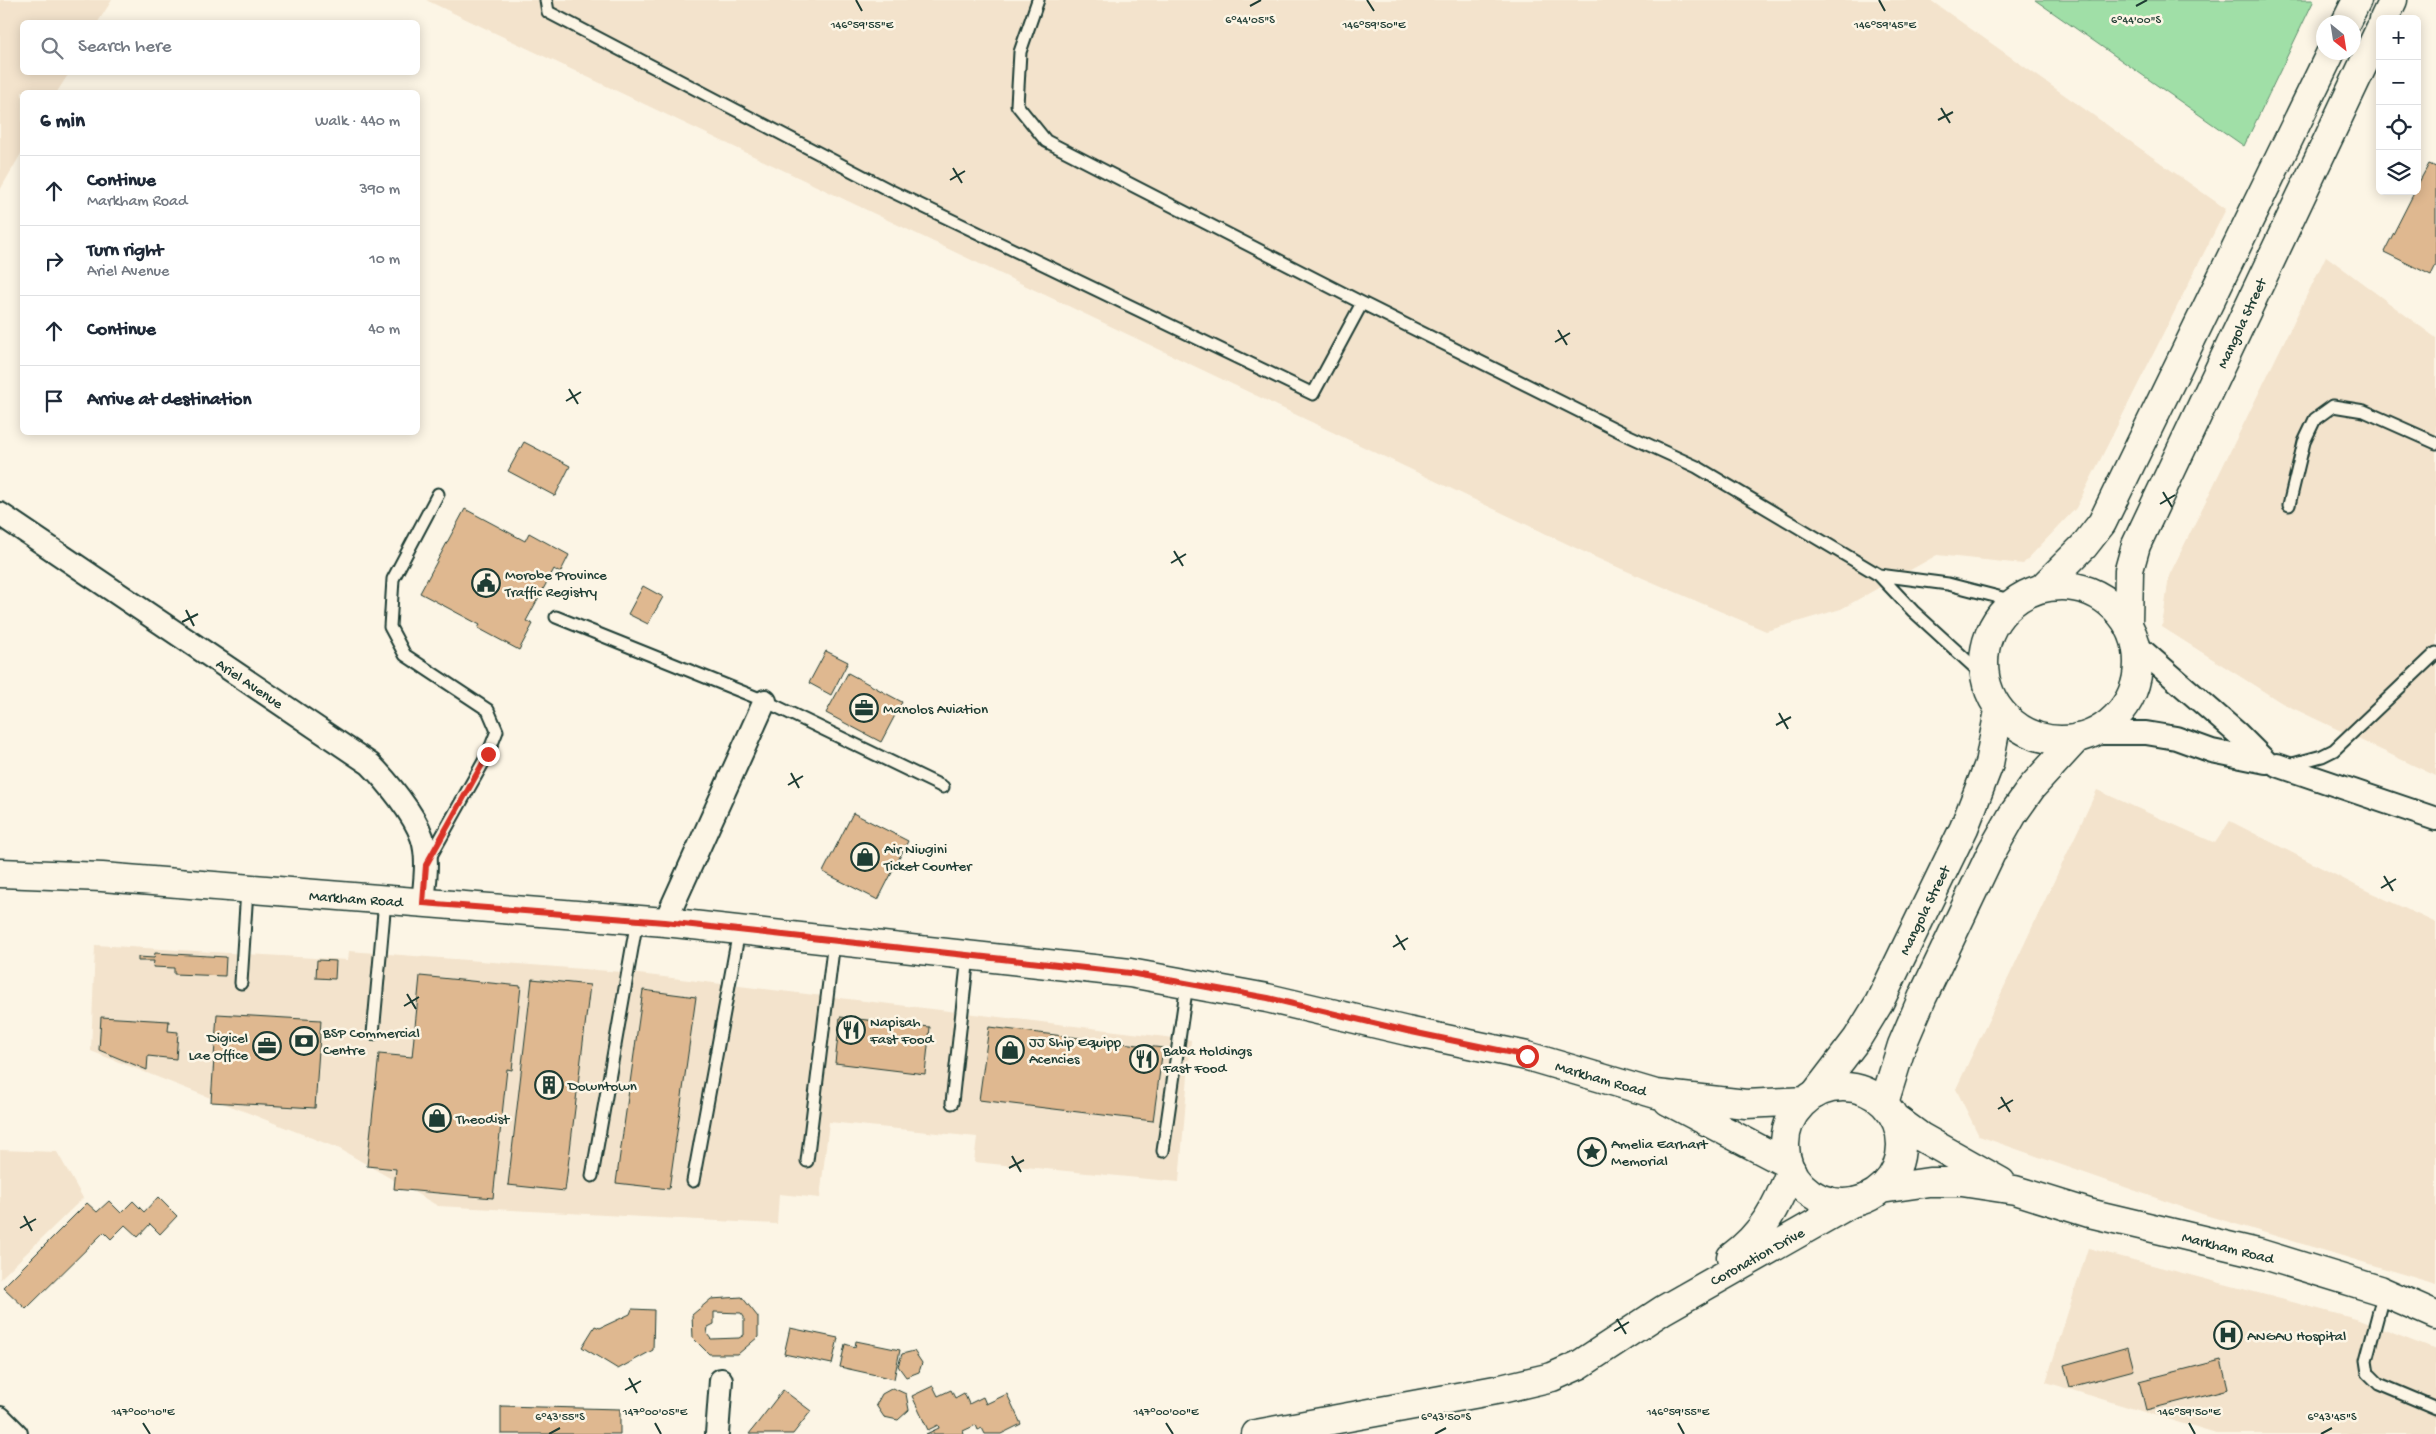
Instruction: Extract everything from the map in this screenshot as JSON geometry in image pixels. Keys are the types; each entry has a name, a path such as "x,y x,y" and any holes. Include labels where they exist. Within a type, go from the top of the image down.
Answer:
{"main road":[{"path":"2350,15 2357,0"},
{"path":"2386,15 2393,0"},
{"name":"Mangola Street","path":"2132,635 2129,570 2136,545 2376,37"},
{"path":"2084,736 2055,740 2034,735 2015,725 1999,710 1990,694 1984,677 1984,656 1989,635 1999,617 2014,602 2042,588 2084,546 2102,523 2327,60"},
{"path":"1890,1111 1902,1045 1923,996 1992,851 2032,787 2084,736 2109,722 2119,712 2134,688 2138,666 2132,635 2116,608 2100,596 2081,588 2062,586 2042,588"},
{"name":"Mangola Street","path":"1810,1098 1857,1039 1879,1003 1980,791 1989,764 1999,710"},
{"name":"Markham Road","path":"0,873 102,877 665,922 1130,973 1268,998 1407,1031 1527,1056 1656,1094 1746,1104 1810,1098"},
{"path":"1829,1089 1858,1089 1872,1094 1890,1111 1901,1140 1898,1163 1892,1177 1881,1189 1868,1198 1852,1202 1834,1202 1816,1197 1801,1186 1789,1167 1785,1148 1787,1130 1793,1114 1810,1098 1829,1089"},
{"name":"Markham Road","path":"1656,1094 1789,1167"},
{"name":"Markham Road","path":"1890,1111 1921,1137 2015,1190"},
{"name":"Coronation Drive","path":"1663,1310 1750,1242 1761,1230 1775,1209 1789,1167"},
{"name":"Markham Road","path":"1881,1189 1913,1184 1946,1182 2015,1190 2089,1213 2258,1253 2384,1292 2436,1314"},
{"name":"Coronation Drive","path":"1256,1434 1509,1387 1552,1377 1579,1365 1663,1310 1852,1202"}],"street":[{"name":"Ariel Avenue","path":"0,514 370,764 400,800 422,837 426,865 423,903"},
{"path":"2132,635 2272,763"},
{"path":"665,922 765,701"},
{"path":"2084,736 2146,733 2176,738 2212,751 2272,763 2436,819"},
{"path":"716,1434 721,1380"},
{"path":"0,1418 16,1434"}],"lane":[{"path":"546,0 548,12 891,191 1313,394 1362,303"},
{"path":"1038,0 1020,52 1017,105 1046,141 1362,303 1625,434 1697,467 1879,574 1913,611 1984,677"},
{"path":"2289,504 2304,442 2314,419 2333,406 2364,411 2436,443"},
{"path":"426,865 488,754 497,731 488,710 405,655 390,627 393,579 438,494"},
{"path":"1879,574 1948,584 2014,602"},
{"path":"556,617 765,701 943,787"},
{"path":"2272,763 2303,762 2334,750 2436,653"},
{"path":"240,983 247,890"},
{"path":"373,1034 385,901"},
{"path":"592,1176 637,920"},
{"path":"693,1181 739,930"},
{"path":"807,1161 834,941"},
{"path":"952,1103 968,956"},
{"path":"1163,1151 1187,984"},
{"path":"2384,1292 2366,1360 2368,1373 2379,1384 2436,1408"}],"shaded area":[{"path":"0,0 112,0 99,20 20,20 20,75 68,75 58,90 20,90 20,155 0,190"},
{"path":"426,0 1930,0 2226,209 2076,508 2023,564 1937,555 1841,609 1766,631 1601,560"},
{"path":"2326,256 2436,338 2436,776 2282,703 2162,627 2169,576"},
{"path":"2097,790 2215,843 2230,821 2357,886 2436,923 2436,1284 2202,1214 1979,1136 1956,1089"},
{"path":"95,945 348,960 349,951 622,972 1191,1040 1179,1182 974,1162 977,1137 829,1122 820,1198 779,1194 777,1224 438,1206 340,1149 91,1051"},
{"path":"0,1150 57,1152 83,1198 0,1279"},
{"name":"ANGAU Hospital","path":"2088,1248 2356,1319 2436,1350 2436,1434 2216,1434 2046,1382"}],"green space":[{"path":"2035,0 2314,0 2244,146"}],"building":[{"path":"2429,164 2436,167 2436,265 2431,275 2384,252 2413,195 2421,195 2421,179"},
{"path":"524,442 570,466 555,496 508,471"},
{"name":"Morobe Province Traffic Registry","path":"465,509 525,541 529,533 569,555 560,573 554,569 526,621 533,624 519,650 478,628 480,625 420,593"},
{"path":"643,586 663,597 648,624 628,614"},
{"path":"826,651 848,662 831,695 809,683"},
{"name":"Manolos Aviation","path":"848,673 902,702 881,742 826,713"},
{"name":"Air Niugini Ticket Counter","path":"853,813 908,841 878,900 823,872"},
{"path":"155,953 226,957 225,976 174,974 174,968 153,967 154,961 138,961 138,957 154,958"},
{"path":"317,960 336,961 335,979 316,978"},
{"name":"Theodist","path":"420,976 521,986 512,1070 507,1069 493,1198 394,1189 396,1169 367,1166 379,1054 412,1057"},
{"name":"Downtown","path":"532,979 590,985 565,1191 508,1185"},
{"name":"Downtown","path":"643,990 696,997 669,1189 616,1183"},
{"path":"217,1014 321,1020 315,1108 211,1102"},
{"path":"101,1017 169,1021 168,1031 178,1032 176,1059 148,1056 147,1070 99,1050"},
{"path":"840,1017 930,1027 925,1074 835,1063"},
{"path":"989,1027 1163,1048 1153,1121 979,1100"},
{"path":"158,1197 177,1216 160,1234 150,1224 138,1237 125,1225 111,1239 104,1232 26,1309 3,1287 87,1203 97,1212 109,1201 121,1213 133,1201 144,1212"},
{"path":"742,1297 758,1317 758,1337 738,1354 709,1354 693,1338 692,1315 711,1299","holes":["714,1312 741,1313 744,1317 744,1335 739,1338 711,1339 707,1334 708,1327 714,1324"]},
{"path":"632,1309 654,1310 653,1350 618,1369 582,1347 595,1326 600,1328 630,1314"},
{"path":"790,1328 838,1338 832,1364 784,1354"},
{"path":"856,1341 900,1350 894,1379 840,1367 845,1344 855,1347"},
{"path":"2128,1347 2134,1370 2070,1387 2064,1365"},
{"path":"914,1351 922,1363 919,1372 906,1377 898,1366 902,1354"},
{"path":"2221,1360 2228,1389 2146,1410 2139,1381"},
{"path":"933,1386 938,1396 951,1390 955,1398 964,1393 969,1404 983,1397 986,1404 1007,1394 1021,1424 1001,1434 985,1434 982,1428 978,1430 976,1425 963,1431 964,1434 926,1434 939,1428 938,1425 928,1430 912,1396"},
{"path":"893,1388 906,1394 909,1410 898,1420 884,1417 876,1405 882,1394"},
{"path":"783,1390 811,1411 793,1434 749,1434"},
{"path":"501,1406 620,1409 620,1434 501,1434"}],"place":[{"name":"Morobe Province Traffic Registry","path":"486,583"},
{"name":"Manolos Aviation","path":"864,708"},
{"name":"Air Niugini Ticket Counter","path":"865,857"},
{"name":"Napisah Fast Food","path":"851,1030"},
{"name":"BSP Commercial Centre","path":"304,1041"},
{"name":"Digicel Lae Office","path":"267,1046"},
{"name":"JJ Ship Equipp Acencies","path":"1010,1050"},
{"name":"Baba Holdings Fast Food","path":"1144,1059"},
{"name":"Downtown","path":"549,1085"},
{"name":"Theodist","path":"437,1118"},
{"name":"Amelia Earhart Memorial","path":"1592,1152"},
{"name":"ANGAU Hospital","path":"2228,1335"}],"route":[{"path":"488,754 426,865 423,903 665,922 1130,973 1268,998 1407,1031 1527,1056"}]}
